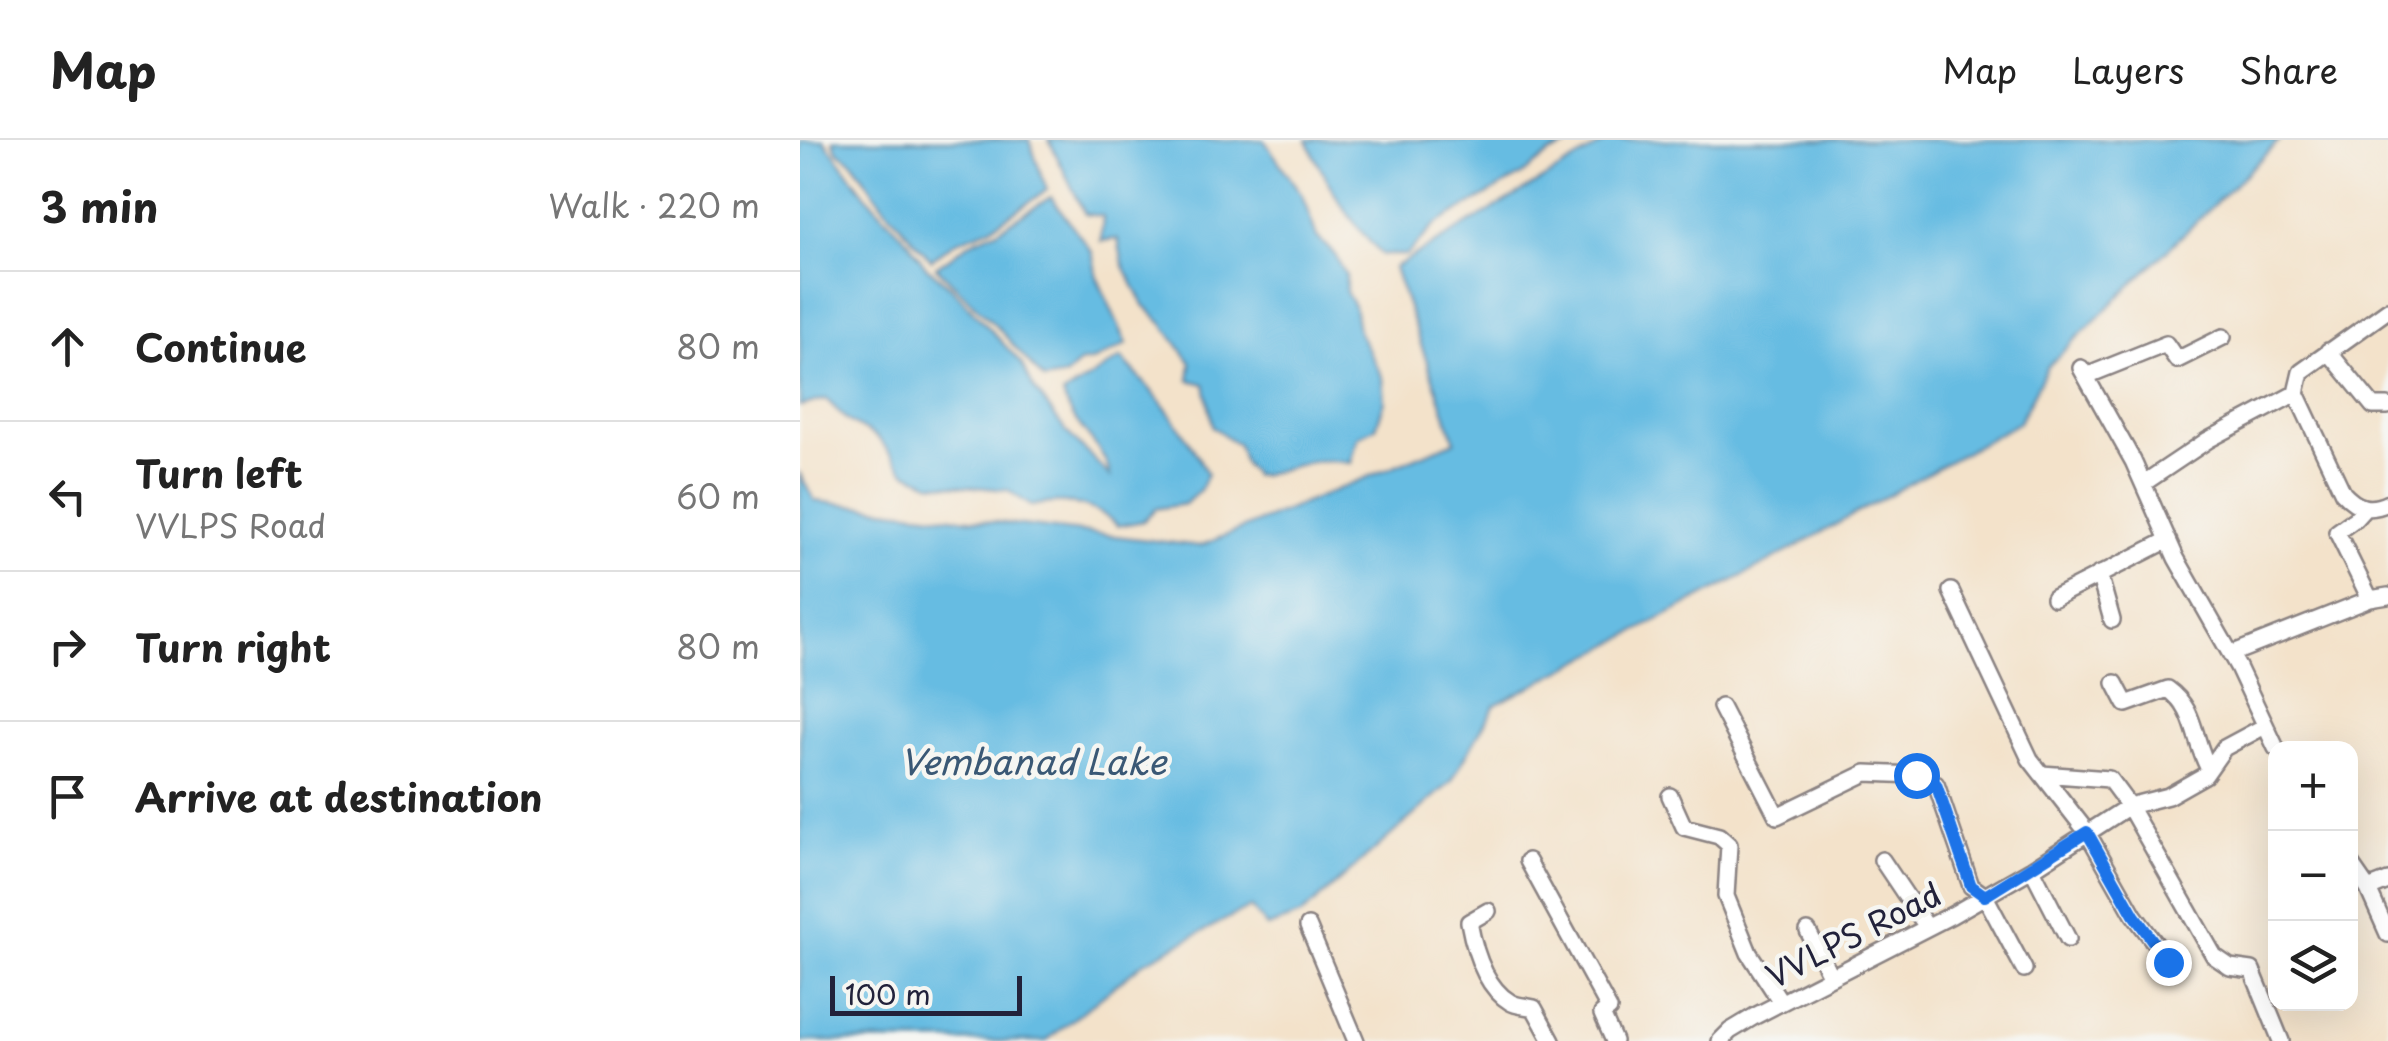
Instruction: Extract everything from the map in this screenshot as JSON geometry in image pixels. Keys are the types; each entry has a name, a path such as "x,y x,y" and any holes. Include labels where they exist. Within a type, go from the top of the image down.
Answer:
{"street":[{"path":"2388,310 2301,372 2296,393 2343,493 2356,506 2375,509 2388,503"},
{"path":"2223,337 2177,360 2166,344 2084,372 2272,741"},
{"path":"2328,351 2373,406 2388,406"},
{"path":"2144,483 2208,440 2296,393"},
{"path":"2365,508 2337,532 2370,599"},
{"path":"2054,598 2168,540"},
{"path":"2099,574 2112,620"},
{"path":"1950,591 2030,760 2087,832 2134,915 2168,962"},
{"path":"2231,654 2370,599 2388,596"},
{"path":"2115,683 2126,704 2168,689 2186,702 2199,751 2209,769"},
{"path":"1721,706 1777,816 1866,773 1916,775 1936,784 1971,886 1985,896 2024,968"},
{"name":"VVLPS Road","path":"1720,1041 1730,1031 1781,1002 1928,928 2032,869 2129,806 2168,796 2205,775 2224,748 2265,726"},
{"path":"2042,774 2110,779 2214,956 2230,967 2252,970 2281,1041"},
{"path":"1670,796 1684,827 1719,836 1729,845 1726,896 1749,954 1781,1002"},
{"path":"1882,860 1928,928"},
{"path":"1528,861 1609,1009 1602,1014 1614,1041"},
{"path":"2032,869 2068,939"},
{"path":"2358,875 2388,934"},
{"path":"2368,889 2388,881"},
{"path":"1488,911 1469,922 1473,944 1491,983 1511,1003 1534,1008 1552,1041"},
{"path":"1308,926 1356,1041"},
{"path":"1808,931 1831,976"}],"water":[{"path":"824,140 925,266 950,286 1022,364 1033,387 1065,430 1110,476 1102,455 1063,395 1121,358 1158,398 1189,442 1207,474 1200,490 1185,504 1155,509 1143,521 1118,526 1099,512 1077,505 1031,506 1008,490 930,483 905,472 878,438 847,420 826,399 800,406 800,141"},
{"path":"833,140 1029,140 1047,190 990,228 955,242 931,260 882,204 853,162 837,151"},
{"path":"1049,140 1264,140 1302,195 1317,237 1335,255 1346,276 1346,292 1354,306 1358,331 1383,378 1385,401 1376,427 1358,437 1351,463 1311,462 1254,476 1243,462 1238,445 1213,427 1205,384 1189,380 1191,363 1144,305 1123,264 1118,239 1101,241 1103,216 1085,214"},
{"path":"1307,140 1570,140 1566,147 1549,154 1522,175 1436,224 1407,255 1382,255 1340,201"},
{"name":"Vembanad Lake","path":"1609,140 2280,140 2048,366 2019,422 1769,562 1495,705 1451,782 1301,915 1267,927 1250,907 1144,962 1046,1041 800,1041 800,474 815,501 1200,546 1455,441 1394,268"},
{"path":"1051,197 1092,252 1097,277 1127,344 1095,360 1079,363 1066,376 1044,380 936,267 971,242"}],"route":[{"path":"1916,775 1936,784 1971,886 1985,896 2087,832 2134,915 2168,962"}]}
